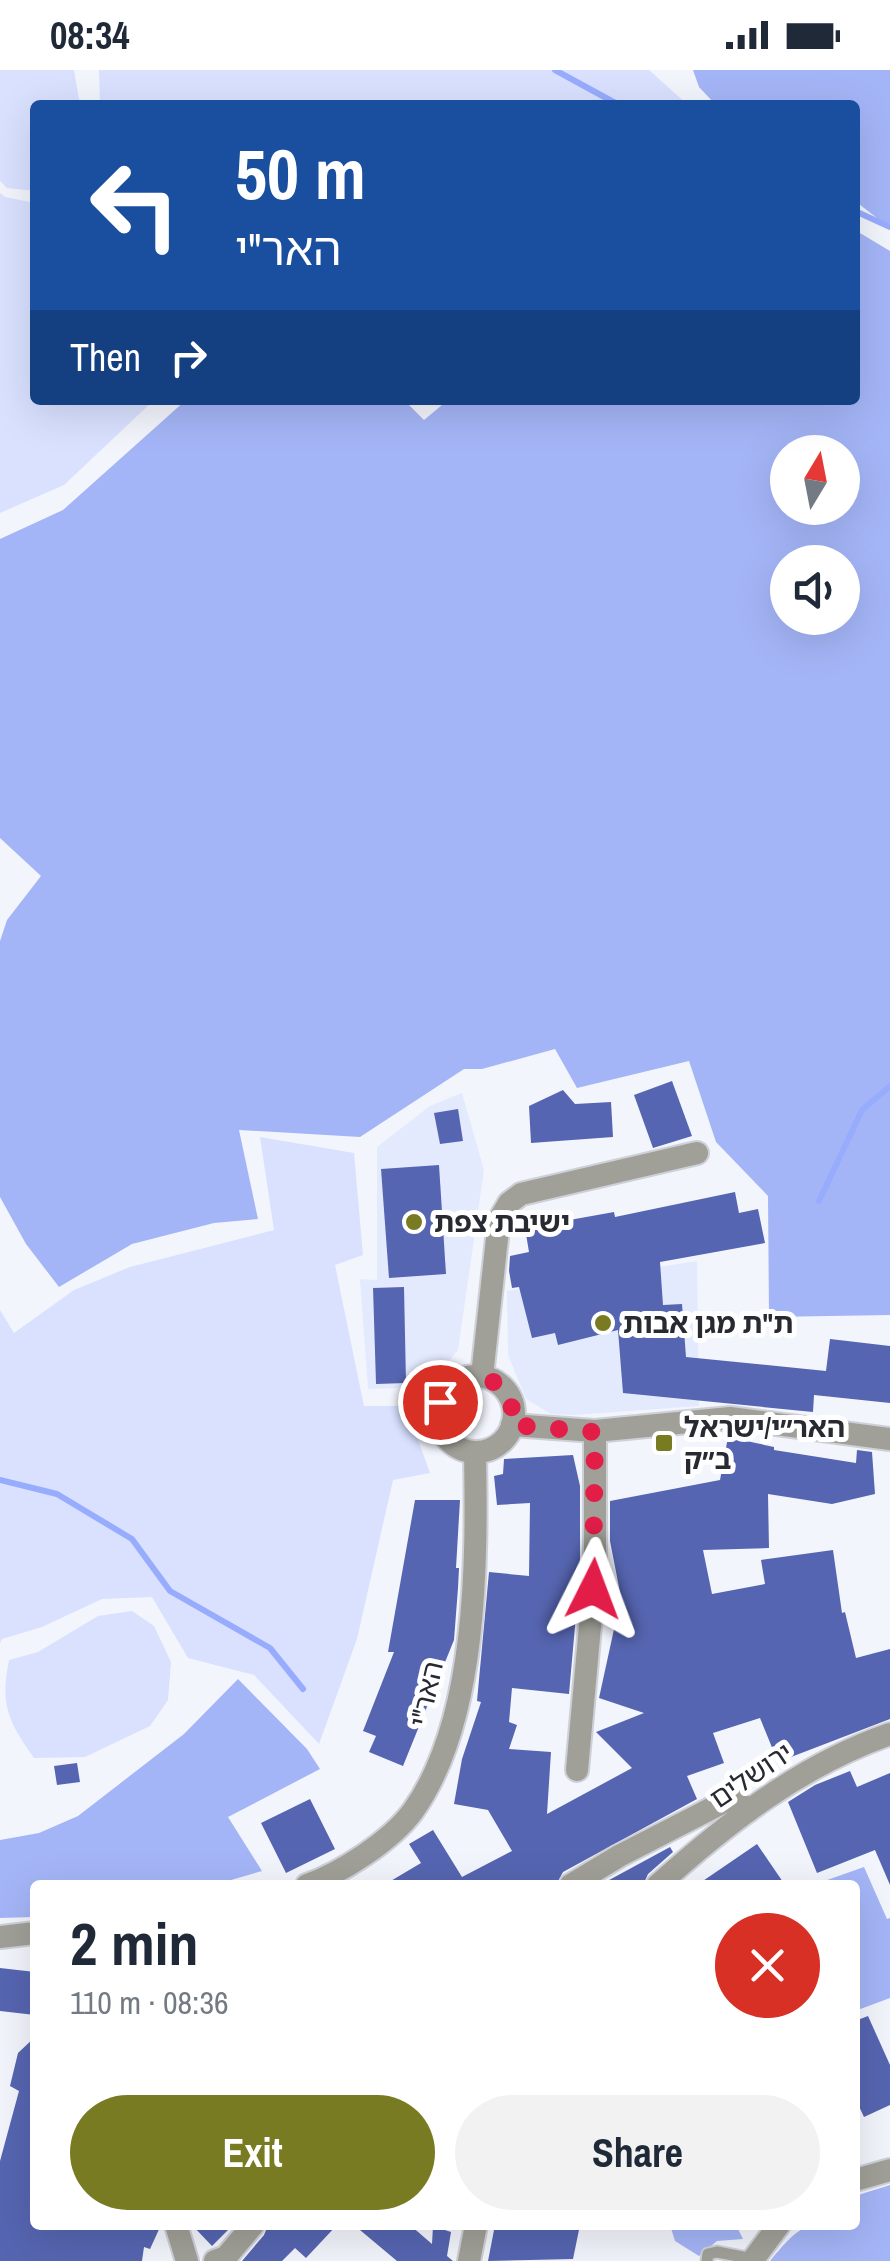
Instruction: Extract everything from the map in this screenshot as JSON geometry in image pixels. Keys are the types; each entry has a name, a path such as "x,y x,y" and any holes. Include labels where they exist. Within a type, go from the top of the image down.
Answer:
{"street":[{"path":"482,1376 499,1220 508,1203 522,1194 697,1153"},
{"path":"482,1376 504,1388 511,1399 512,1425 500,1444 475,1452 462,1450 447,1439 438,1415 440,1402 456,1381 482,1376"},
{"path":"512,1425 595,1432 730,1418 890,1439"},
{"path":"578,1770 594,1570 595,1432"},
{"name":"האר\"י","path":"321,1880 333,1876 411,1814 450,1734 472,1598 475,1452"},
{"name":"ירושלים","path":"664,1880 748,1811 818,1767 890,1734"},
{"path":"579,1880 724,1802 738,1801 748,1811"},
{"path":"0,1937 30,1934"},
{"path":"860,2179 890,2170"},
{"path":"178,2230 187,2261"},
{"path":"220,2259 248,2230"},
{"path":"468,2261 475,2230"},
{"path":"752,2260 772,2230"}],"lane":[{"path":"706,2261 708,2254 717,2252 752,2260"}],"shaded area":[{"path":"0,70 74,70 79,100 30,100 30,190 7,188 0,181"},
{"path":"99,70 649,70 682,100 100,100"},
{"path":"693,70 890,70 890,228 860,205 860,100 711,100 699,87"},
{"path":"0,193 30,202 30,405 149,405 64,485 0,513"},
{"path":"860,233 890,251 890,1315 769,1317 768,1196 716,1142 689,1061 577,1088 555,1049 482,1069 464,1069 360,1137 239,1130 258,1219 214,1223 132,1244 59,1287 26,1244 0,1197 0,941 7,920 41,876 0,838 0,539 63,510 180,405 409,405 424,420 442,405 860,405"},
{"path":"462,1093 484,1170 458,1350 427,1387 368,1389 360,1279 377,1280 377,1147 430,1106"},
{"path":"260,1137 354,1153 363,1255 335,1265 364,1406 406,1406 430,1473 393,1480 357,1639 319,1744 254,1675 188,1658 152,1597 102,1599 0,1643 0,1310 14,1333 74,1290 130,1267 274,1230"},
{"name":"ת\"ת מגן אבות","path":"697,1261 699,1406 575,1415 551,1414 526,1399 508,1355 507,1291"},
{"path":"132,1611 154,1626 171,1662 168,1700 150,1726 85,1757 34,1758 8,1712 5,1689 9,1660 38,1652 98,1616"},
{"path":"238,1679 307,1749 320,1769 228,1817 262,1871 231,1880 30,1880 30,1917 0,1918 0,1840 39,1833 78,1816 184,1734"},
{"path":"864,1867 887,1919 890,1918 890,1998 860,2009 860,1880 827,1880"},
{"path":"890,2185 890,2261 770,2261 802,2230 860,2230 860,2194"},
{"path":"672,2230 738,2230 743,2239 717,2241 699,2256 675,2241"}],"building":[{"path":"672,1081 692,1136 653,1148 634,1095"},
{"path":"563,1090 575,1104 611,1102 613,1137 531,1143 529,1106"},
{"path":"458,1109 463,1141 440,1144 434,1113"},
{"name":"ישיבת צפת","path":"439,1165 446,1274 389,1278 381,1169"},
{"path":"735,1192 739,1213 758,1209 765,1243 660,1262 663,1305 682,1304 686,1357 826,1371 830,1339 890,1346 890,1403 814,1395 813,1412 623,1393 618,1330 558,1345 555,1333 532,1338 519,1287 512,1288 509,1271 510,1256 529,1252 525,1228 614,1212 615,1217"},
{"path":"404,1287 406,1383 376,1384 373,1288"},
{"path":"728,1437 774,1450 856,1463 857,1450 872,1452 875,1494 832,1504 768,1494 769,1548 703,1550 712,1594 765,1584 761,1560 833,1550 842,1613 845,1612 856,1658 890,1649 890,1719 778,1762 760,1718 713,1733 724,1763 687,1776 697,1799 563,1872 559,1880 392,1880 421,1863 409,1844 433,1830 462,1877 512,1851 488,1810 454,1804 462,1759 481,1702 477,1701 489,1572 529,1576 530,1503 497,1505 494,1476 503,1474 504,1459 573,1455 580,1486 580,1570 569,1694 512,1688 509,1722 517,1725 509,1749 551,1752 547,1814 632,1768 596,1732 644,1713 599,1698 616,1620 625,1618 610,1541 610,1501 720,1480"},
{"path":"415,1500 460,1500 459,1568 454,1640 403,1766 369,1752 376,1736 363,1731 394,1652 388,1652"},
{"path":"77,1763 80,1782 57,1785 54,1766"},
{"path":"850,1771 857,1787 890,1773 890,1885 875,1850 817,1873 788,1802 815,1785"},
{"path":"310,1799 335,1849 286,1873 261,1823"},
{"path":"757,1844 782,1880 704,1880"},
{"path":"670,1847 673,1852 645,1880 609,1880"},
{"path":"0,1968 30,1971 30,2014 0,2011"},
{"path":"868,2016 890,2065 890,2105 864,2117 860,2109 860,2019"},
{"path":"30,2042 30,2230 159,2230 150,2249 144,2247 142,2261 0,2261 0,2161 19,2091 10,2086 18,2053"},
{"path":"197,2230 228,2230 212,2246"},
{"path":"266,2230 332,2230 306,2258 295,2248 282,2261 242,2261"},
{"path":"360,2230 416,2230 432,2244 433,2230 451,2232 447,2256 453,2261 397,2261"},
{"path":"494,2230 579,2230 573,2259 488,2261"}],"waterway":[{"path":"555,70 610,100"},
{"path":"860,213 890,227"},
{"path":"819,1201 862,1110 890,1086"},
{"path":"0,1480 57,1494 132,1539 170,1591 270,1648 303,1689"}],"place":[{"name":"ישיבת צפת","path":"414,1222"},
{"name":"ת\"ת מגן אבות","path":"603,1323"},
{"name":"האר״י/ישראל ב״ק","path":"664,1443"}],"route":[{"path":"440,1402 456,1381 482,1376 504,1388 511,1399 512,1425 595,1432 593,1589"}]}
